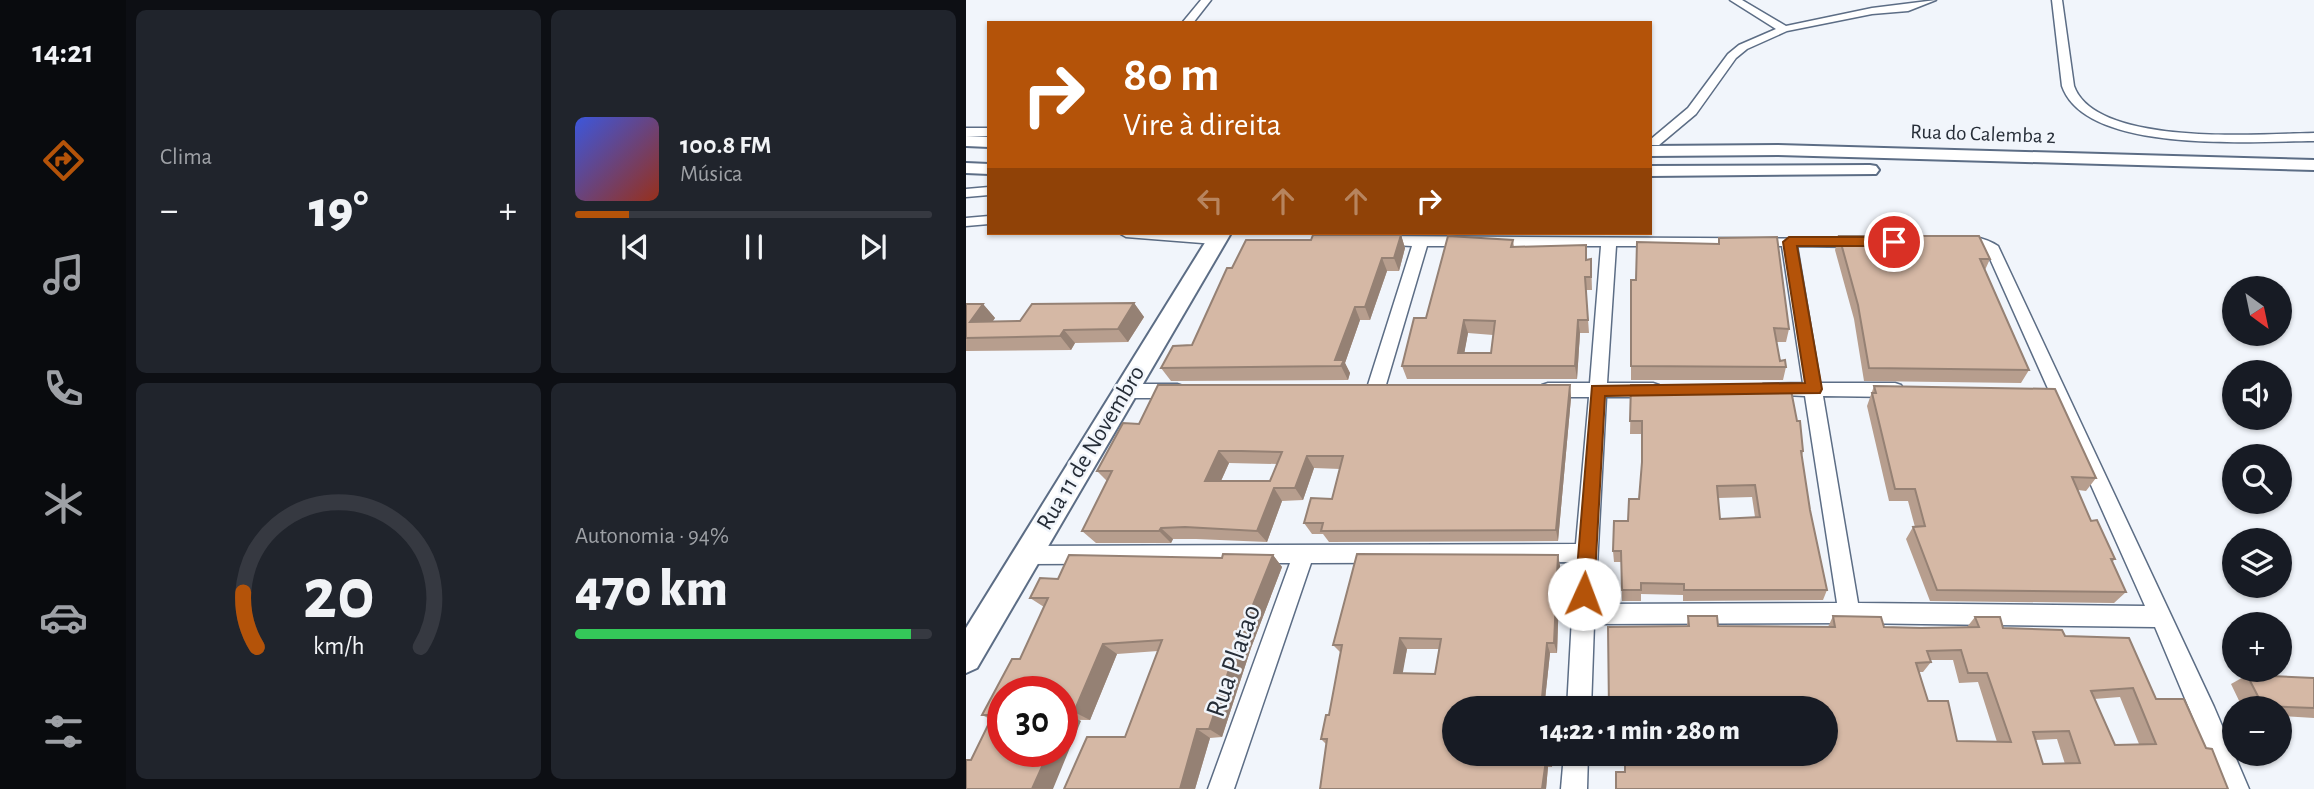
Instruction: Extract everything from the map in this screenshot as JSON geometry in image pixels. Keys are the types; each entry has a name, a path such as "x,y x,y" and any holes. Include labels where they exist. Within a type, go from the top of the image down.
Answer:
{"main road":[{"path":"966,141 987,142"},
{"name":"Rua do Calemba 2","path":"1653,146 2314,165"},
{"path":"966,169 987,169"},
{"name":"Rua do Calemba 2","path":"1652,171 1853,169 2314,179"},
{"name":"Rua 11 de Novembro","path":"966,657 1125,391 1209,235"}],"street":[{"path":"1189,21 1206,0"},
{"path":"1735,0 1784,29"},
{"path":"1653,146 1692,111 1739,50 1784,29 1872,11 1904,9 1931,0"},
{"path":"2057,0 2068,89 2079,107 2091,116 2119,129 2154,135 2314,137"},
{"path":"966,132 987,132"},
{"path":"966,193 987,191"},
{"path":"966,222 987,220"},
{"path":"1368,241 1868,242"},
{"path":"1376,388 1421,241"},
{"path":"1580,696 1586,553 1609,242"},
{"path":"1789,242 1849,613"},
{"path":"1947,242 1983,243 1993,249 2052,393 2206,715 2236,789"},
{"path":"1528,389 1665,390"},
{"path":"1746,389 1909,390"},
{"path":"1125,391 1194,391"},
{"name":"Rua Platao","path":"1221,789 1304,553"},
{"path":"1027,555 1586,553"},
{"path":"1584,614 1849,613 2160,617"},
{"path":"1574,789 1575,766"}],"building":[{"path":"1313,235 1401,235 1394,258 1382,258 1365,307 1355,307 1335,360 1344,360 1341,366 1161,368 1173,346 1192,345 1227,268 1232,268 1246,240 1311,240"},
{"path":"1448,236 1513,240 1511,247 1586,245 1586,260 1591,259 1591,277 1585,277 1588,320 1578,320 1575,366 1402,366 1414,318 1426,318","holes":["1464,320 1495,321 1491,353 1458,353"]},
{"path":"1839,236 1979,236 1990,259 1980,259 2029,370 1869,368 1858,305"},
{"path":"1777,237 1789,329 1774,328 1780,361 1785,360 1786,367 1631,366 1631,280 1636,280 1637,242 1719,244 1719,238"},
{"path":"1134,303 1118,329 1064,330 1060,336 966,338 966,304 983,304 970,322 1020,321 1032,304"},
{"path":"1158,385 1570,385 1556,530 1321,531 1323,523 1304,523 1311,498 1332,499 1343,456 1307,456 1295,488 1274,488 1257,531 1185,527 1161,528 1159,531 1082,531 1112,471 1097,471 1123,423 1139,424","holes":["1219,451 1282,452 1270,481 1205,481"]},
{"path":"1631,385 1790,385 1797,421 1800,421 1801,451 1810,510 1827,590 1684,590 1684,584 1641,583 1641,590 1622,590 1621,551 1613,551 1614,521 1628,521 1629,499 1639,499 1642,462 1642,421 1630,421","holes":["1755,485 1760,517 1720,519 1717,486"]},
{"path":"1874,386 2055,389 2096,478 2072,477 2091,521 2097,520 2115,559 2111,559 2126,592 1937,590 1913,527 1925,526 1915,489 1895,489 1872,393 1876,393"},
{"path":"1223,554 1273,555 1240,637 1209,729 1197,729 1180,789 1064,789 1074,767 1078,767 1078,757 1087,737 1125,737 1162,640 1103,644 1078,703 1078,676 1003,676 1012,659 1020,659 1048,598 1030,598 1040,578 1058,579 1069,555 1222,558"},
{"path":"1357,554 1558,555 1554,643 1547,643 1542,696 1442,696 1442,766 1545,766 1542,789 1320,789 1327,739 1321,739 1326,715 1329,715 1342,645 1333,645","holes":["1400,638 1441,639 1435,674 1394,673"]},
{"path":"1688,616 1717,616 1718,626 1835,627 1833,616 1881,617 1884,627 1979,627 1975,617 2000,617 2003,628 2062,630 2065,636 2129,638 2156,699 2184,699 2206,748 2212,749 2228,789 1616,789 1616,772 1625,772 1625,766 1838,766 1838,696 1609,696 1608,627 1689,626","holes":["1961,650 1968,673 1987,673 2011,742 1957,741 1948,701 1928,701 1916,663 1931,662 1927,651","2133,688 2156,744 2115,745 2091,691","2069,731 2080,763 2043,764 2033,732"]},
{"path":"2292,677 2314,678 2314,708 2292,707 2292,696 2258,696 2251,682 2292,682"},
{"path":"987,727 987,767 1042,767 1032,789 966,789 966,760 971,760"}],"route":[{"path":"1584,594 1598,390 1814,389 1789,242 1894,242"}]}
